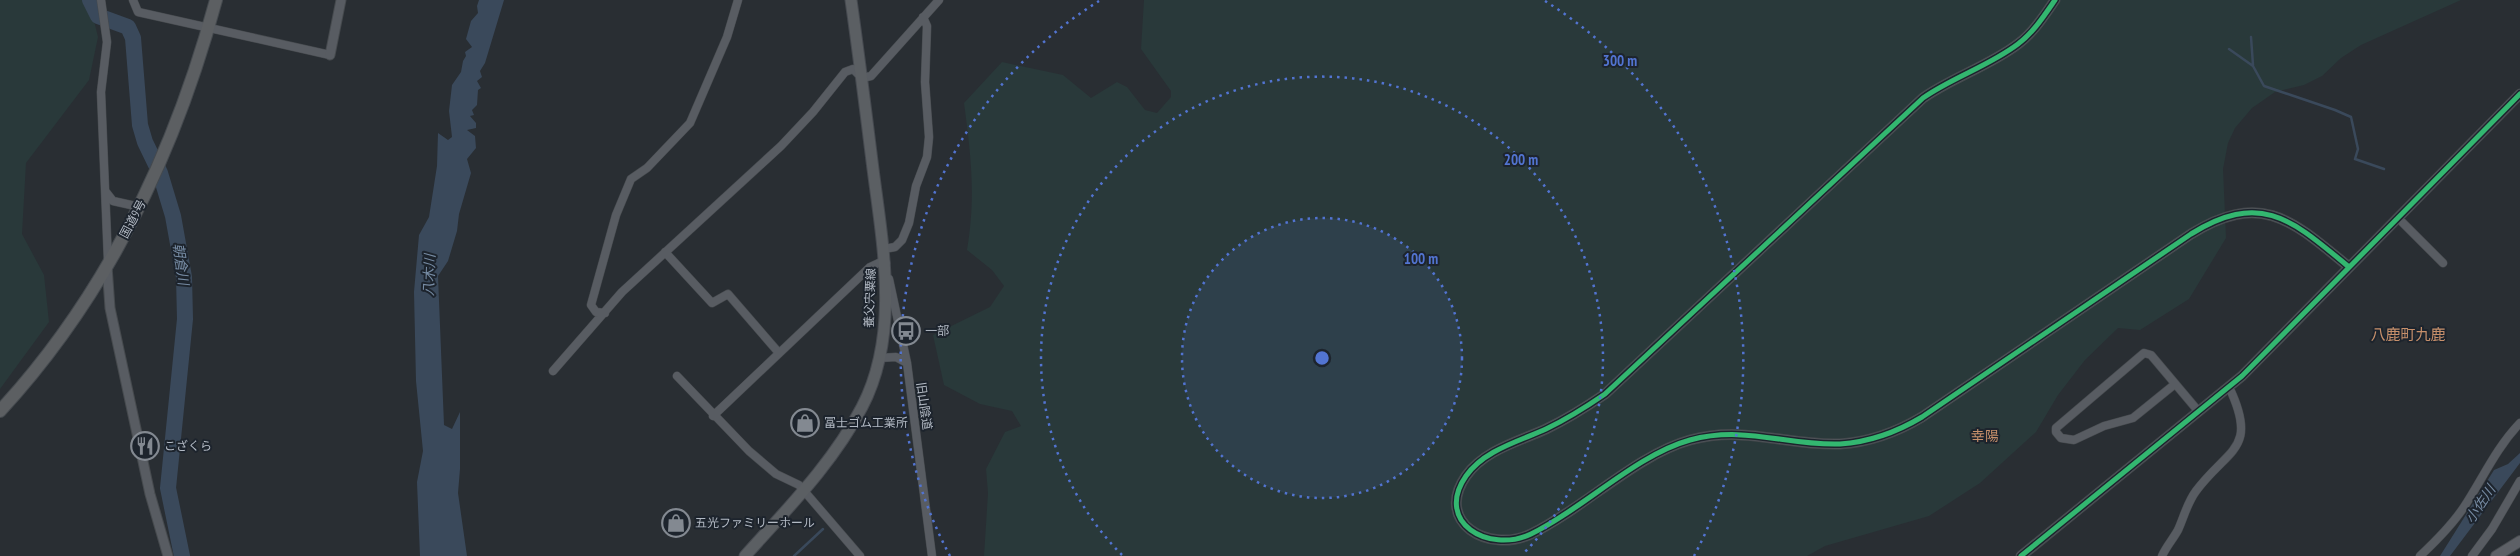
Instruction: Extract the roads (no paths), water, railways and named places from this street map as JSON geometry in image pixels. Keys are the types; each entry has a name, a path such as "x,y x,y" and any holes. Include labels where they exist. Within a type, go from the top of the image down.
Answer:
{"highway":[{"name":"国道9号","path":"0,411 56,344 108,266 140,207 164,158 188,93 216,0"}],"main road":[{"name":"養父宍粟線","path":"745,556 803,490 846,434 863,405 879,358 886,306 884,255 862,78 850,0"},
{"path":"2496,556 2520,542"}],"street":[{"path":"101,0 107,42 102,92 110,308 150,494 168,556"},
{"path":"133,0 138,12 208,30 330,55 341,0"},
{"path":"605,313 596,312 591,305 616,214 631,179 647,168 690,123 727,37 738,0"},
{"path":"553,371 622,292 780,146 813,112 845,72 853,69 862,78 871,76 939,0"},
{"path":"2055,0 2033,30 2019,43 2003,54 1943,83 1923,98 1605,394 1569,417 1490,455 1476,465 1460,485 1457,497 1457,508 1469,529 1479,537 1503,542 1531,534 1660,453 1689,441 1737,433 1839,444 1870,439 1901,429 1922,417 2191,234 2222,218 2256,213 2282,218 2305,231 2349,267"},
{"path":"713,416 870,267 902,240 909,223 916,186 927,157 929,137 924,82 927,26 923,17"},
{"path":"2021,556 2229,387 2520,94"},
{"path":"106,192 113,200 140,207"},
{"path":"2398,218 2443,263"},
{"path":"665,252 712,303 728,294 779,353"},
{"name":"旧山陰道","path":"884,255 906,362 932,556"},
{"path":"2175,384 2133,418 2104,426 2074,440 2062,438 2056,432 2056,428 2144,354 2151,354 2199,412"},
{"path":"879,358 896,357 906,362"},
{"path":"677,376 713,416 769,468 799,485 860,556"},
{"path":"2162,556 2179,528 2194,494 2224,463 2240,442 2241,426 2229,387"},
{"path":"2420,556 2451,524 2471,495 2496,452 2520,423"},
{"path":"2472,556 2492,529 2520,481"}],"water":[{"name":"八木川","path":"479,0 504,0 485,63 480,71 482,77 477,81 481,88 478,90 477,105 472,110 474,115 470,116 476,123 476,128 467,130 475,136 476,148 467,159 471,173 448,261 438,276 444,425 452,429 460,412 458,493 467,556 420,556 417,482 423,451 416,381 414,292 419,235 429,217 437,166 438,133 448,140 452,137 449,111 452,85 461,72 466,56 465,52 472,47 466,39 471,21 478,13 477,6"},
{"name":"小佐川","path":"2520,453 2520,463 2450,556 2440,556 2494,470 2508,464"}],"waterway":[{"name":"朝倉川","path":"90,0 98,16 128,27 133,38 140,125 145,142 160,173 173,216 184,277 185,319 168,488 182,556"},
{"path":"2251,37 2253,65"},
{"path":"2229,49 2253,66 2264,86 2351,117 2358,149 2355,159 2384,169"},
{"path":"794,556 823,529"}],"place":[{"name":"一部","path":"906,331"},
{"name":"冨士ゴム工業所","path":"805,423"},
{"name":"こざくら","path":"145,446"},
{"name":"五光ファミリーホール","path":"676,523"}],"district":[{"name":"八鹿町九鹿","path":"2408,335"},
{"name":"幸陽","path":"1985,436"}]}
